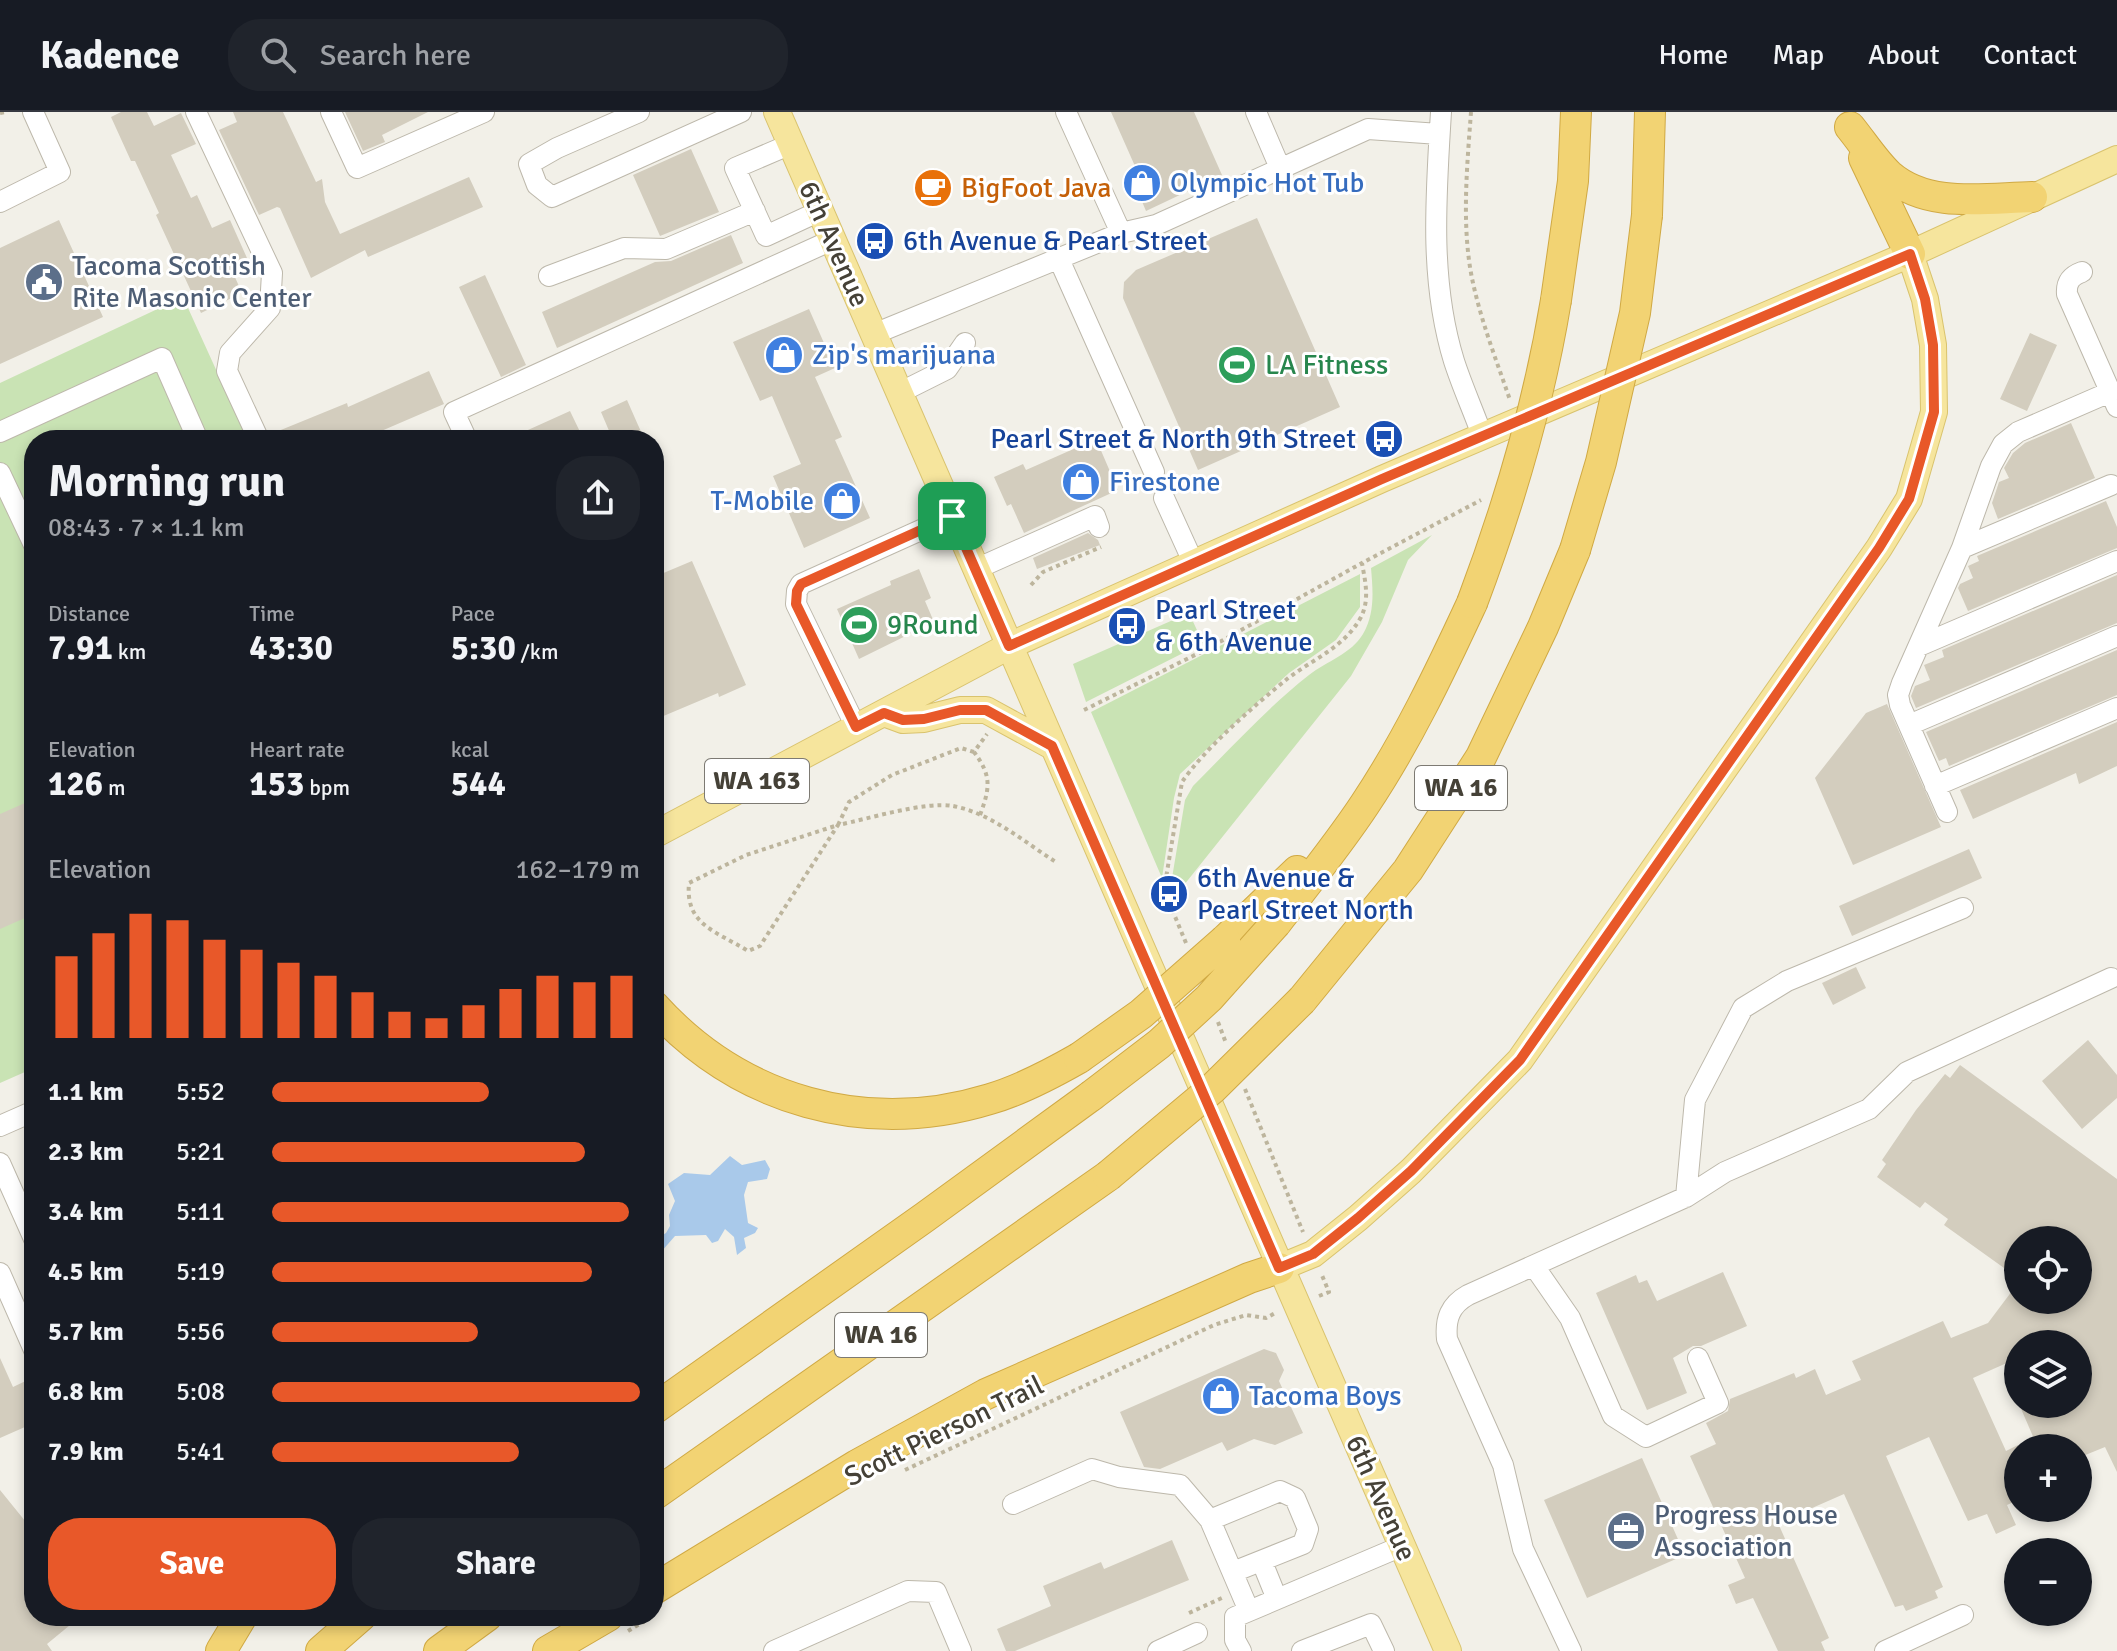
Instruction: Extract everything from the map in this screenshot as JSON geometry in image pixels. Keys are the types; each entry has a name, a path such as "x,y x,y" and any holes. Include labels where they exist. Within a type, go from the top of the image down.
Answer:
{"highway":[{"name":"WA 16","path":"664,1402 925,1217 1159,1044 1209,998 1276,923 1364,805 1420,710 1472,603 1492,550 1528,430 1549,340 1573,181 1576,112"},
{"name":"WA 16","path":"664,1488 1108,1176 1212,1089 1302,1000 1408,870 1481,757 1543,627 1575,550 1601,462 1635,313 1647,215 1650,112"},
{"path":"1846,120 1890,176 1927,196 1957,199 2032,197"},
{"path":"1846,120 1910,254"},
{"path":"664,1017 718,1064 792,1099 871,1112 909,1113 989,1099 1046,1077 1079,1058 1141,1014 1225,940 1364,805"},
{"path":"664,1583 857,1465 986,1394 1249,1278 1279,1268"},
{"path":"221,1651 236,1626"},
{"path":"321,1651 350,1626"},
{"path":"439,1651 473,1626"},
{"path":"548,1651 591,1626"}],"main road":[{"name":"6th Avenue","path":"777,112 1448,1651"},
{"name":"WA 163","path":"664,830 1009,646 1482,435 1910,254 2117,159"},
{"path":"1279,1268 1313,1254 1358,1218 1411,1171 1520,1060 1879,548 1909,499 1934,412 1933,345 1925,299 1910,254"},
{"path":"884,713 903,720 924,719 960,710 986,710 1052,746"}],"street":[{"path":"0,202 60,172 33,112"},
{"path":"196,112 272,273 270,308 230,353 227,371 254,430"},
{"path":"331,112 357,168 484,112"},
{"path":"639,112 529,164 537,185 552,197 741,112"},
{"path":"1066,112 1121,233"},
{"path":"1256,112 1280,168"},
{"path":"1441,112 1436,237 1441,298 1454,362 1482,435"},
{"path":"874,334 1058,257 1121,233 1156,225 1368,129 1439,134"},
{"path":"791,144 735,168 766,236 820,211"},
{"path":"549,276 624,248 666,249 755,211"},
{"path":"462,430 454,412 832,240"},
{"path":"1058,257 1154,472"},
{"path":"1947,812 1898,695 1962,548 1991,466 2008,438 2114,399 2067,294 2071,278 2082,272"},
{"path":"899,393 947,369 965,343"},
{"path":"0,432 162,358 194,430"},
{"path":"0,473 24,524"},
{"path":"1962,548 2111,485"},
{"path":"1164,498 1194,564"},
{"path":"856,727 796,604 797,591 801,584 952,516"},
{"path":"976,569 1095,516 1099,527"},
{"path":"1919,646 2117,561"},
{"path":"1909,725 2117,636"},
{"path":"1935,786 2117,708"},
{"path":"1686,1197 1695,1100 1743,1008 1787,981 1963,908"},
{"path":"1571,1651 1523,1549 1503,1465 1447,1339 1446,1321 1461,1299 1686,1197 1725,1172 1869,1109 1907,1072 2111,978"},
{"path":"0,1126 24,1115"},
{"path":"0,1163 24,1217"},
{"path":"1534,1266 1570,1318 1613,1416 1646,1437 1718,1403 1698,1358"},
{"path":"0,1273 24,1327"},
{"path":"1013,1504 1092,1469 1119,1477 1180,1485 1210,1520 1233,1572 1242,1614 1235,1640 1241,1651"},
{"path":"1210,1520 1280,1491 1295,1498 1308,1529 1303,1544 1233,1572"},
{"path":"1242,1614 1402,1546"},
{"path":"1262,1562 1277,1599"},
{"path":"774,1651 908,1591 936,1592 961,1651"},
{"path":"1885,1651 1963,1615"},
{"path":"1302,1651 1371,1624 1384,1651"},
{"path":"1158,1651 1197,1633"}],"path":[{"path":"1471,112 1465,191 1472,281 1504,383"},
{"path":"1084,710 1207,649 1493,494"},
{"path":"1031,585 1043,572 1107,544 1099,527"},
{"path":"1164,890 1182,782 1191,769 1252,709 1351,634 1363,613 1367,589 1362,563"},
{"path":"974,752 990,729"},
{"path":"980,815 989,789 982,763 974,752 961,748 892,775 849,802 838,825 760,946 748,951 695,917 688,901 689,883 746,855 838,825 932,806 952,806 980,815 1056,862"},
{"name":"Scott Pierson Trail","path":"899,1472 1214,1325 1246,1315 1266,1318"},
{"path":"1197,1633 1188,1613 1227,1596 1242,1614"}],"green space":[{"path":"183,297 243,430 24,430 24,1072 0,1083 0,383"},
{"path":"1432,535 1408,560 1382,622 1351,676 1180,890 1170,890 1185,800 1193,786 1294,688 1358,641 1367,626 1371,610 1371,568"},
{"path":"1360,574 1360,607 1336,640 1289,673 1180,774 1162,878 1091,712"},
{"path":"1189,613 1203,643 1086,702 1073,664"}],"water":[{"path":"730,1156 742,1165 765,1160 770,1169 767,1179 748,1182 744,1195 748,1223 758,1228 744,1238 746,1248 737,1255 734,1237 725,1229 718,1241 712,1243 706,1235 675,1236 664,1249 664,1234 670,1226 669,1215 675,1201 668,1184 684,1173 710,1175"}],"building":[{"path":"121,112 147,112 154,126 181,113 196,144 171,155 191,198 197,195 212,228 230,220 251,267 234,275 242,293 201,313 156,215 159,213 111,117"},
{"path":"233,112 283,112 316,182 322,179 325,202 340,234 469,177 483,207 368,257 365,250 311,278 280,208 259,215 219,130 237,122"},
{"path":"345,112 428,112 382,135 385,142 363,151"},
{"path":"1111,112 1194,112 1222,175 1146,211 1135,185 1142,182"},
{"path":"691,149 719,212 660,236 633,175"},
{"name":"BigFoot Java","path":"935,168 949,200 930,208 917,176"},
{"name":"LA Fitness","path":"1257,218 1340,407 1198,470 1123,298 1124,282 1136,270"},
{"name":"Tacoma Scottish Rite Masonic Center","path":"59,220 103,317 0,364 0,248"},
{"path":"731,235 743,263 557,348 542,312 655,262 671,261"},
{"path":"485,275 526,365 501,377 459,287"},
{"path":"809,309 835,368 815,377 842,437 835,440 870,518 804,548 773,476 801,464 772,396 760,401 733,342"},
{"path":"2030,333 2057,345 2027,411 2000,399"},
{"path":"429,371 444,404 384,430 281,430 347,403 348,407"},
{"path":"627,400 640,430 609,430 601,412"},
{"path":"570,411 579,430 528,430"},
{"path":"2071,423 2095,478 1998,519 1992,503 1999,482 2009,478 2004,468 2013,453 2025,443"},
{"path":"1096,439 1118,490 1024,533 994,477 1023,464 1026,470"},
{"path":"2106,501 2117,527 2117,548 1968,611 1958,588 1973,578 1968,566 1979,561 1977,556"},
{"path":"1088,533 1100,545 1037,569 1033,558"},
{"path":"692,561 746,685 664,716 664,573"},
{"path":"919,569 931,598 925,601 934,622 859,659 837,609"},
{"path":"2117,575 2117,623 1916,708 1911,696 1915,686 1930,680 1924,665 1944,657 1942,650"},
{"path":"2117,650 2117,695 1949,766 1946,758 1939,761 1926,732"},
{"path":"1887,704 1941,827 1853,865 1815,778 1866,713"},
{"path":"2117,722 2117,766 2079,784 2076,773 1973,819 1960,790"},
{"path":"24,803 24,918 0,929 0,814"},
{"path":"1969,849 1982,878 1852,936 1839,906"},
{"path":"1856,967 1866,988 1833,1005 1822,983"},
{"path":"2088,1040 2117,1075 2117,1098 2082,1129 2042,1081"},
{"path":"1960,1065 2117,1179 2117,1472 2105,1447 2092,1452 2092,1434 2032,1434 2025,1418 2092,1418 2092,1330 2004,1330 2004,1364 1973,1378 2004,1447 2004,1522 2015,1522 2016,1525 1996,1534 1987,1514 1968,1521 1929,1437 1886,1456 1943,1587 1935,1591 1938,1598 1906,1611 1903,1605 1895,1607 1844,1494 1778,1523 1829,1638 1821,1642 1825,1651 1778,1651 1753,1598 1736,1604 1728,1585 1745,1578 1690,1456 1716,1444 1706,1423 1728,1411 1730,1399 1794,1373 1796,1378 1815,1369 1826,1395 1861,1380 1852,1361 1943,1321 1951,1338 1988,1323 2004,1302 2004,1314 2092,1314 2092,1226 2004,1226 2004,1268 1944,1225 1948,1219 1925,1202 1920,1208 1877,1177 1886,1164 1882,1160 1916,1110 1945,1074 1950,1078"},
{"path":"1723,1272 1747,1326 1701,1346 1693,1346 1673,1358 1687,1393 1647,1410 1596,1293 1636,1275 1639,1283 1647,1280 1657,1301"},
{"name":"Tacoma Boys","path":"1264,1349 1276,1353 1284,1370 1279,1381 1303,1433 1275,1445 1254,1439 1227,1451 1222,1442 1160,1469 1144,1467 1120,1412"},
{"path":"0,1358 13,1387 24,1382 24,1427 0,1438"},
{"path":"1642,1458 1685,1555 1587,1598 1544,1500"},
{"path":"0,1490 24,1520 24,1626 69,1626 47,1644 52,1651 0,1651"},
{"path":"1172,1540 1189,1580 1015,1651 1006,1651 997,1629 1051,1606 1043,1586 1101,1562 1104,1569"}],"place":[{"name":"Olympic Hot Tub","path":"1142,183"},
{"name":"BigFoot Java","path":"933,188"},
{"name":"6th Avenue & Pearl Street","path":"875,241"},
{"name":"Tacoma Scottish Rite Masonic Center","path":"44,282"},
{"name":"Zip's marijuana","path":"784,355"},
{"name":"LA Fitness","path":"1237,365"},
{"name":"Pearl Street & North 9th Street","path":"1384,439"},
{"name":"Firestone","path":"1081,482"},
{"name":"T-Mobile","path":"842,501"},
{"name":"9Round","path":"859,625"},
{"name":"Pearl Street & 6th Avenue","path":"1127,626"},
{"name":"6th Avenue & Pearl Street North","path":"1169,894"},
{"name":"Tacoma Boys","path":"1221,1396"},
{"name":"Progress House Association","path":"1626,1531"}],"route":[{"path":"1910,254 1925,299 1933,345 1934,412 1909,499 1879,548 1520,1060 1411,1171 1358,1218 1313,1254 1279,1268 1052,746 986,710 960,710 924,719 903,720 884,713 856,727 796,604 801,584 952,516 1009,646 1482,435 1910,254"}]}
